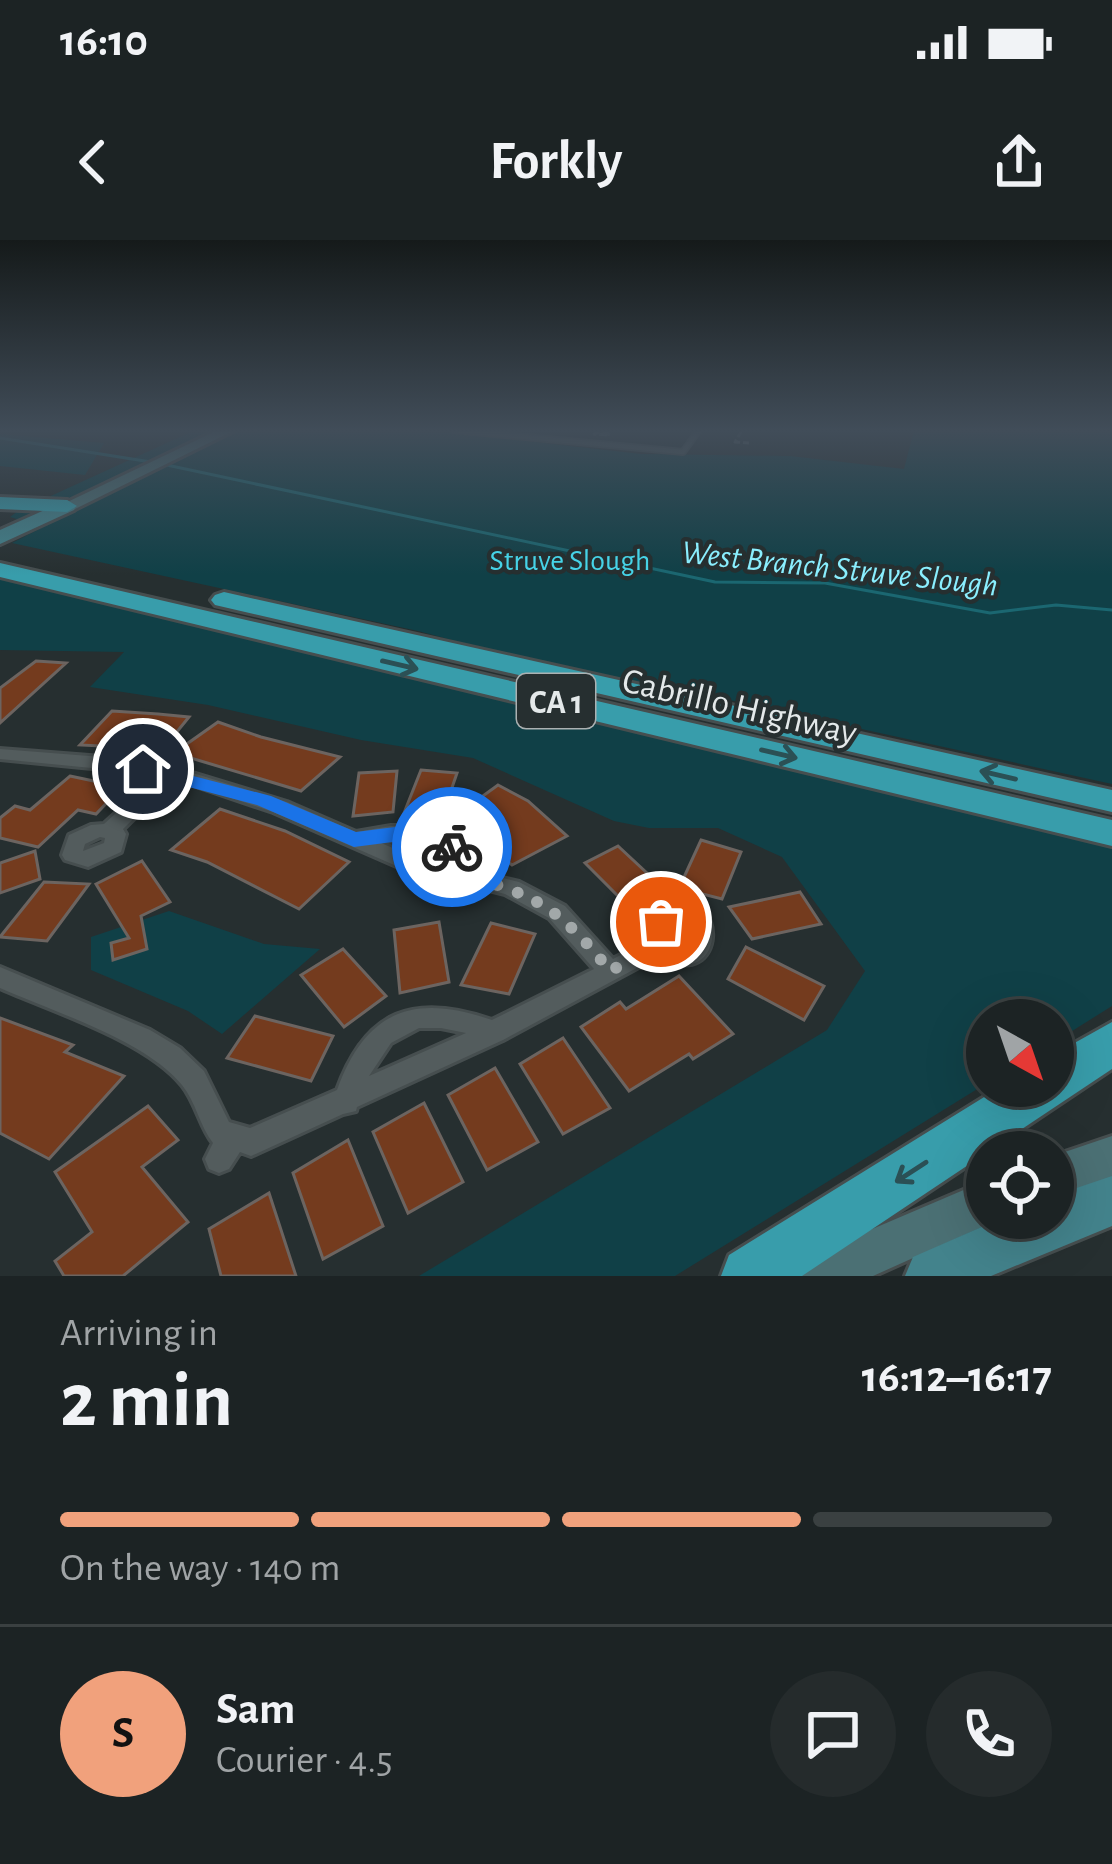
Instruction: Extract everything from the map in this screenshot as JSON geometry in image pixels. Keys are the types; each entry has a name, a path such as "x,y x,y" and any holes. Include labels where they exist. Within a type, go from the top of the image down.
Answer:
{"highway":[{"path":"0,502 67,506"},
{"name":"Cabrillo Highway","path":"11,538 1112,801"},
{"name":"Cabrillo Highway","path":"0,570 1112,833"},
{"path":"1074,1067 1112,1043"},
{"path":"750,1276 1012,1107"}],"main road":[{"path":"0,538 11,538 67,506"},
{"path":"932,1276 1086,1201"}],"street":[{"path":"67,506 124,478"},
{"path":"0,754 169,774 264,800 408,863 511,888 543,903 581,935 610,971"},
{"path":"109,830 169,774"},
{"path":"354,840 407,831 429,834 450,845 466,876"},
{"path":"0,977 142,1038 171,1056 195,1080 225,1149 264,1140 346,1102 662,944"},
{"path":"346,1102 362,1053 400,1022 449,1016 494,1032"},
{"path":"1086,1201 1112,1157"},
{"path":"819,1276 966,1211"}],"green space":[{"name":"Struve Slough","path":"89,478 1112,478 1112,784 702,694 703,707 418,631 12,543 43,527 10,517"},
{"path":"0,578 1112,848 1112,1006 1074,1030 1074,999 966,999 966,1096 675,1276 419,1276 827,1030 865,971 782,857 718,828 649,828 614,821 473,758 361,740 208,705 90,687 124,652 0,650"},
{"path":"169,911 264,944 320,949 222,1034 188,1011 91,970 91,937"}],"building":[{"path":"36,661 66,663 0,723 0,688"},
{"path":"112,711 189,717 163,749 80,745"},
{"path":"218,722 340,757 301,791 174,753"},
{"path":"421,770 457,773 443,814 404,813"},
{"path":"397,771 393,812 353,816 359,773"},
{"path":"70,776 122,787 96,814 78,810 38,847 0,838 0,818 15,806 30,810"},
{"path":"498,785 528,801 567,836 512,865 451,819"},
{"path":"220,809 285,831 349,862 299,909 207,862 171,850"},
{"path":"701,840 741,852 722,899 679,888"},
{"path":"618,846 663,888 630,908 585,863"},
{"path":"35,851 40,879 0,893 0,863"},
{"path":"142,861 170,902 141,916 147,949 113,960 111,943 129,938 96,884"},
{"path":"44,882 89,884 47,941 0,937"},
{"path":"800,892 821,924 752,939 729,907"},
{"path":"439,922 449,982 400,993 394,930"},
{"path":"491,923 535,934 509,994 461,985"},
{"path":"746,947 824,986 804,1020 728,979"},
{"path":"343,949 386,996 344,1027 301,975"},
{"path":"679,976 733,1034 693,1059 689,1054 629,1091 581,1027 620,1002 626,1009"},
{"path":"255,1016 333,1036 311,1081 227,1058"},
{"path":"0,1018 73,1045 65,1052 124,1076 49,1159 0,1133"},
{"path":"563,1038 610,1108 563,1134 520,1064"},
{"path":"495,1068 538,1142 487,1170 448,1095"},
{"path":"424,1103 463,1182 408,1213 373,1132"},
{"path":"148,1106 178,1140 142,1167 188,1222 123,1276 64,1276 55,1261 92,1232 55,1172"},
{"path":"348,1140 383,1226 323,1259 293,1173"},
{"path":"269,1193 296,1276 221,1276 209,1229"}],"waterway":[{"name":"West Branch Struve Slough","path":"229,478 715,582 825,583 990,613 1056,605 1112,610"}],"way so far":[{"path":"452,847 466,876 511,888 557,912 610,971 662,944 657,934 661,922"}],"route":[{"path":"143,769 264,800 354,840 418,832 452,847"}]}
